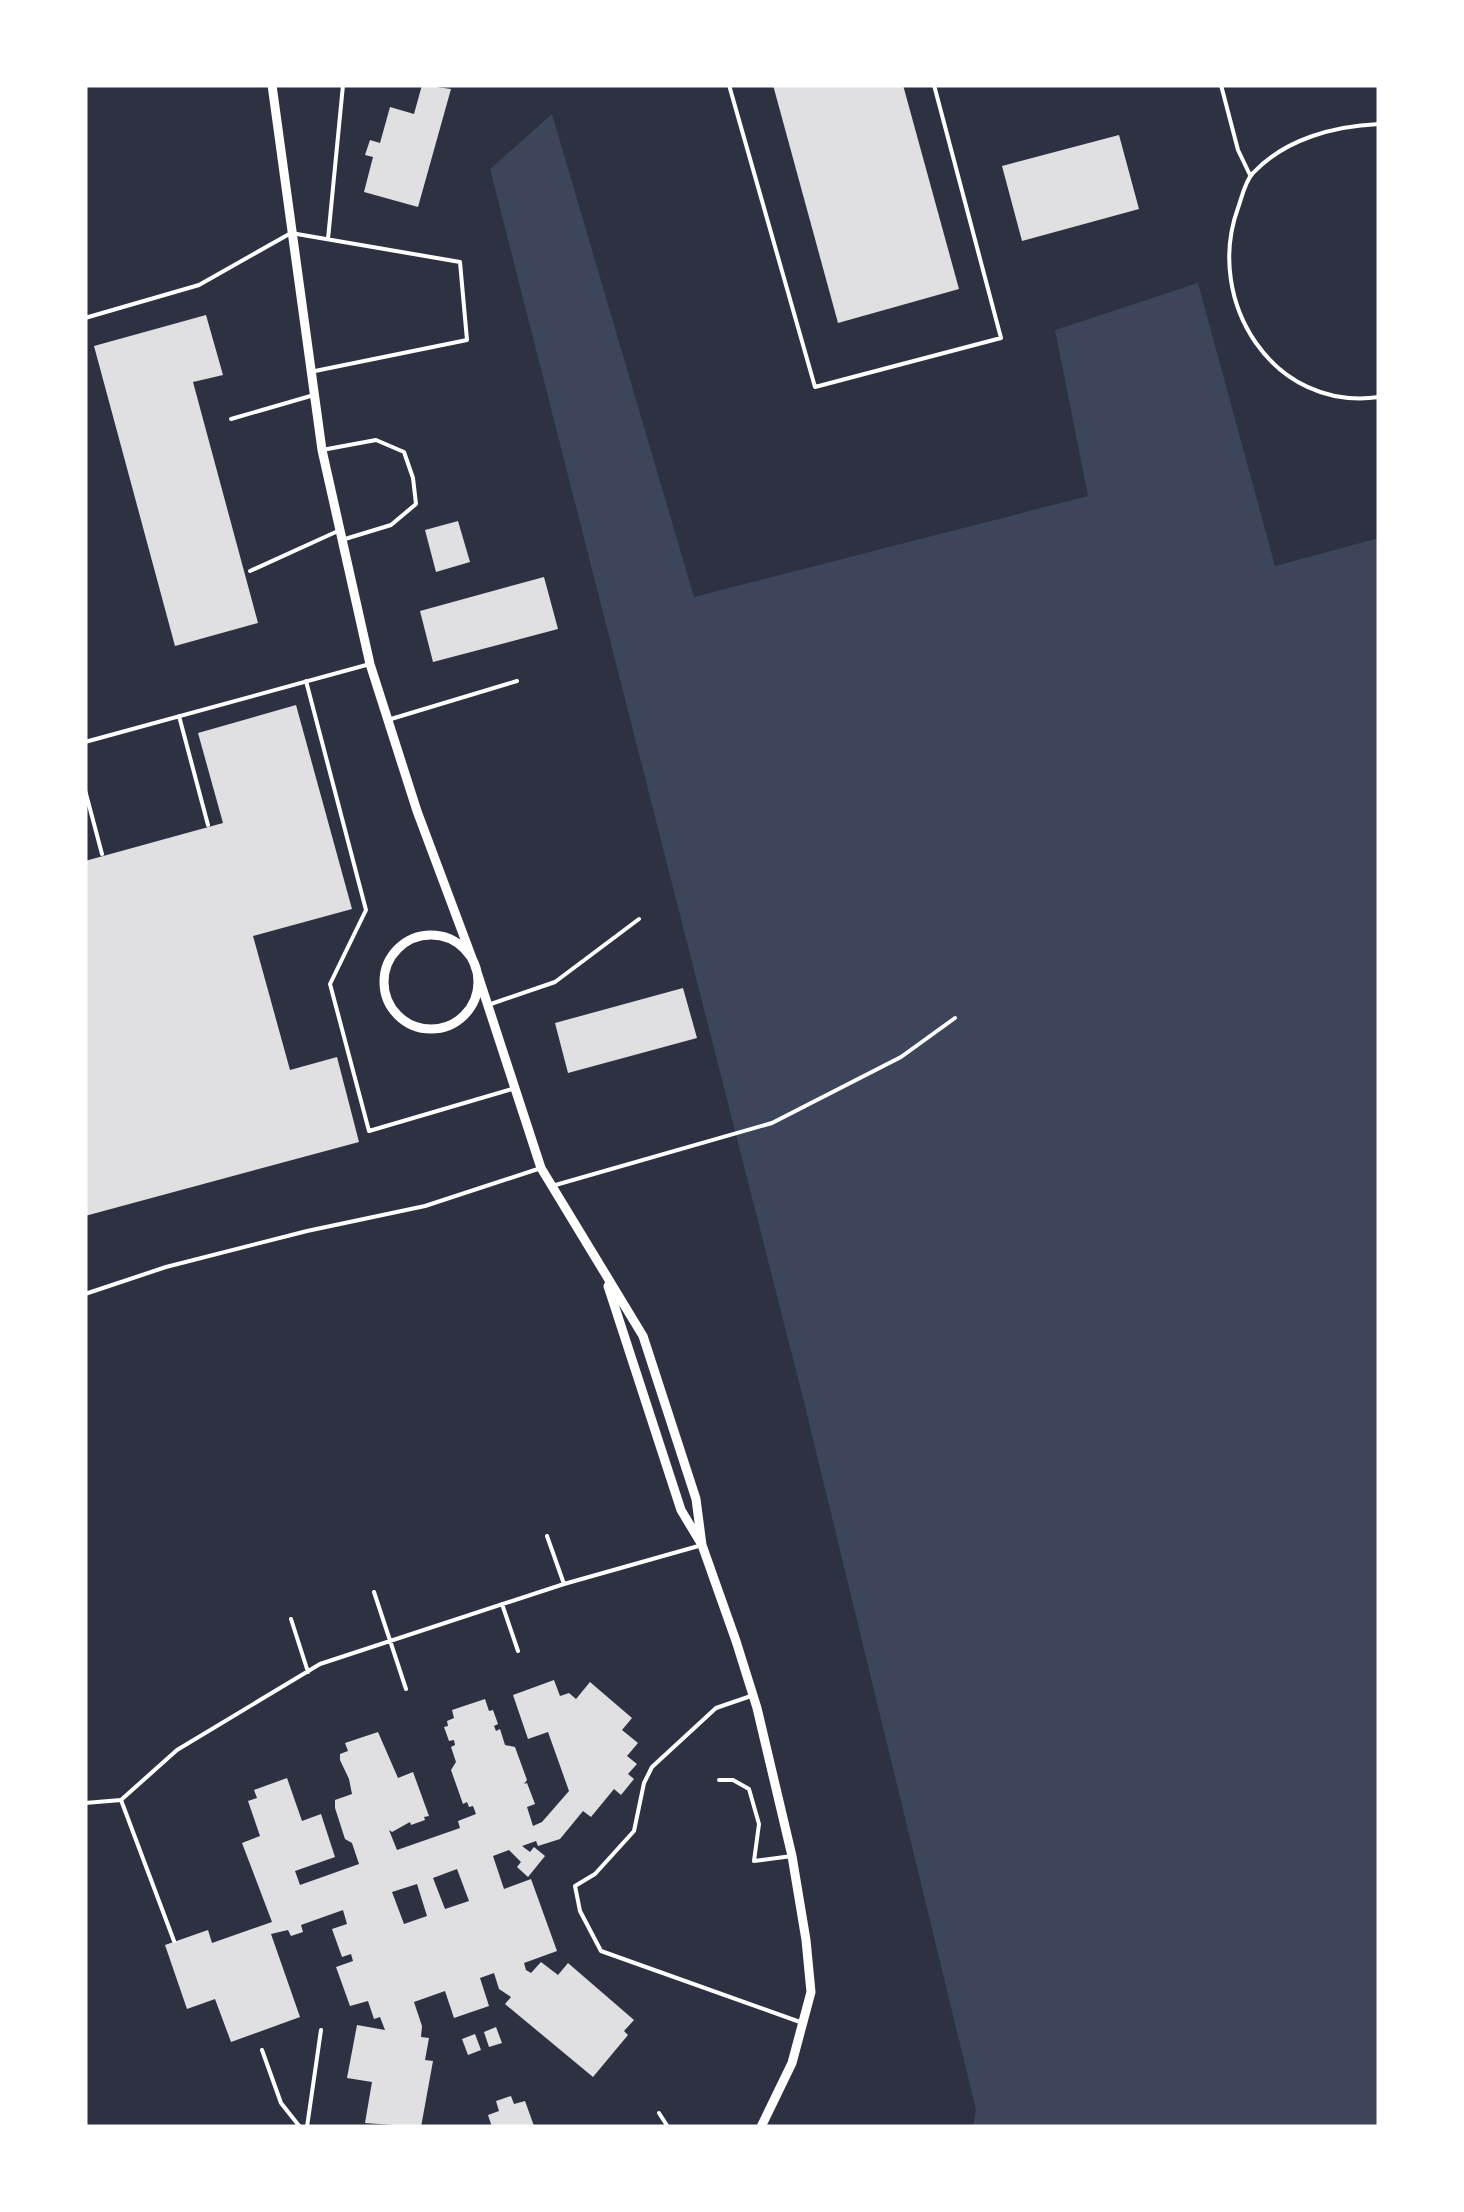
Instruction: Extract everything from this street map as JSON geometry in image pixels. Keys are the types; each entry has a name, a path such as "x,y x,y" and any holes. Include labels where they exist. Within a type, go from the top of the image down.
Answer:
{"street":[{"path":"272,85 322,450 339,535 386,720 475,966 541,1168 643,1336 696,1499 702,1545"},
{"path":"428,935 457,942 475,966 476,997 456,1022 442,1028 410,1024 388,1002 385,972 390,958 413,938 428,935"},
{"path":"604,1274 682,1510 702,1545 754,1696 792,1856 811,1992 781,2089 761,2127"}],"lane":[{"path":"328,239 343,85"},
{"path":"729,85 815,387 1002,338 934,85"},
{"path":"1221,85 1238,150 1250,175"},
{"path":"1379,124 1324,131 1283,150 1250,175 1229,231 1227,265 1233,303 1248,333 1272,363 1302,386 1336,396 1379,398"},
{"path":"85,318 199,285 291,232 460,262 468,340 310,372"},
{"path":"231,419 314,395"},
{"path":"250,571 339,535 391,525 416,504 414,478 404,452 376,440 322,450"},
{"path":"85,742 370,664"},
{"path":"306,681 366,910 330,984 370,1131 514,1088"},
{"path":"386,720 517,681"},
{"path":"179,716 208,825"},
{"path":"85,790 102,854"},
{"path":"488,1005 555,982 640,919"},
{"path":"552,1186 772,1123 900,1057 955,1018"},
{"path":"85,1294 182,1263 426,1206 541,1168"},
{"path":"547,1536 564,1584"},
{"path":"85,1803 122,1800 177,1750 320,1664 564,1584 702,1545"},
{"path":"374,1592 406,1689"},
{"path":"502,1604 518,1652"},
{"path":"291,1619 309,1673"},
{"path":"754,1696 716,1708 652,1767 644,1784 634,1832 595,1874 575,1886 580,1911 601,1951 804,2024"},
{"path":"719,1780 732,1780 749,1790 760,1824 754,1861 792,1856"},
{"path":"122,1800 174,1942"},
{"path":"307,2127 322,2030"},
{"path":"262,2050 281,2103 300,2127"},
{"path":"659,2113 668,2127"}],"shaded area":[{"path":"552,114 694,597 1088,496 1055,330 1198,283 1275,566 1379,538 1379,2127 973,2127 976,2110 802,1394 490,169"}],"building":[{"path":"422,85 451,89 418,207 364,192 373,157 365,155 370,140 380,143 390,107 414,114"},
{"path":"773,85 903,85 959,289 838,323"},
{"path":"1119,135 1139,209 1022,241 1002,166"},
{"path":"206,315 223,375 193,382 258,623 175,646 94,346"},
{"path":"458,521 470,562 436,572 425,530"},
{"path":"544,577 558,629 433,662 420,611"},
{"path":"296,705 352,909 253,936 290,1070 337,1057 359,1142 85,1216 85,861 223,823 198,733"},
{"path":"683,988 697,1038 568,1073 555,1023"},
{"path":"554,1680 560,1696 569,1693 576,1699 590,1682 632,1718 622,1730 638,1743 627,1756 637,1764 628,1774 634,1779 621,1795 614,1789 591,1817 583,1811 560,1839 522,1846 530,1852 534,1847 545,1856 528,1877 517,1867 521,1862 509,1850 493,1856 504,1889 531,1879 557,1951 524,1963 526,1970 531,1973 541,1962 558,1975 568,1963 634,2020 624,2031 628,2035 593,2077 505,2004 511,1997 499,1989 494,1973 480,1978 489,2006 454,2018 445,1991 414,2002 422,2026 421,2037 429,2038 425,2060 433,2061 421,2127 365,2123 372,2082 347,2078 357,2025 385,2030 380,2017 374,2019 368,2001 350,2006 336,1967 353,1961 351,1954 342,1957 332,1929 347,1924 343,1910 301,1925 303,1932 291,1936 288,1930 271,1934 300,2017 231,2042 215,1999 187,2009 165,1945 208,1930 212,1943 272,1922 242,1843 260,1836 248,1801 257,1798 254,1790 287,1778 302,1821 321,1814 335,1857 295,1871 300,1885 359,1864 352,1843 345,1839 335,1808 335,1800 352,1794 340,1754 348,1751 345,1743 378,1732 398,1778 413,1772 429,1816 389,1830 397,1850 460,1828 458,1821 476,1814 473,1806 463,1804 451,1770 456,1762 451,1747 454,1740 449,1741 444,1727 454,1718 452,1710 485,1699 498,1724 494,1726 496,1731 500,1729 505,1745 515,1747 527,1780 524,1784 527,1783 535,1804 527,1807 533,1826 542,1822 569,1791 548,1732 528,1739 513,1695","holes":["457,1869 469,1901 445,1909 433,1878","417,1884 427,1916 404,1924 392,1892"]},
{"path":"496,2027 502,2043 489,2047 484,2032"},
{"path":"475,2034 481,2050 468,2055 462,2039"},
{"path":"511,2096 514,2104 525,2101 534,2126 492,2127 488,2115 499,2111 496,2101"}]}
